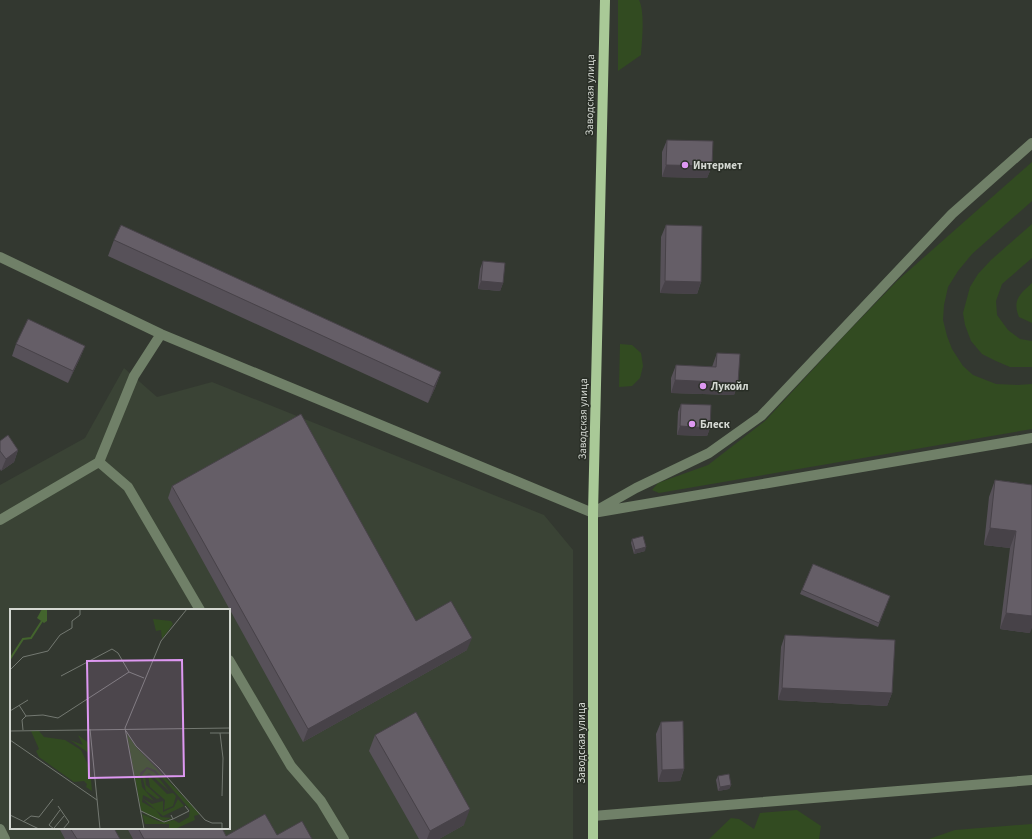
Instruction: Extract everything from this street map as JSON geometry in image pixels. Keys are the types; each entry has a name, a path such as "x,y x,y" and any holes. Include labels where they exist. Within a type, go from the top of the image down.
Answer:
{"main road":[{"name":"Заводская улица","path":"593,839 592,513 605,0"}],"street":[{"path":"592,513 636,488 709,453 761,416 952,214 1032,143"},
{"path":"0,257 161,334 592,513 1032,438"},
{"path":"0,520 99,462 134,376 161,334"},
{"path":"99,462 128,487 199,609"},
{"path":"230,662 291,766 322,801 344,839"},
{"path":"593,816 1032,780"},
{"path":"0,829 5,839"}],"shaded area":[{"path":"124,368 157,397 212,382 544,515 573,550 573,839 0,839 0,485 85,438"}],"green space":[{"path":"618,0 639,0 641,5 643,26 641,55 618,71"},
{"path":"1032,162 1032,201 972,254 958,271 948,287 944,305 943,320 952,349 963,366 973,375 996,384 1032,384 1032,429 659,493 652,490 658,483 708,465 765,421 897,281"},
{"path":"1032,224 1032,258 1002,284 996,301 997,315 1008,330 1020,339 1032,341 1032,367 1010,367 982,354 971,341 965,325 963,313 970,287 978,274 991,260"},
{"path":"1032,283 1032,323 1019,317 1016,306 1018,298"},
{"path":"620,344 632,345 641,353 643,366 640,378 632,386 619,387"},
{"path":"797,810 821,826 819,839 709,839 731,818 739,819 754,829 760,813"},
{"path":"1032,824 1032,839 929,839 955,830"}],"building":[{"path":"667,140 713,141 712,166 666,165"},
{"path":"121,225 441,372 434,387 114,240"},
{"path":"666,225 702,226 701,282 665,281"},
{"path":"483,261 505,263 503,283 481,281"},
{"path":"28,319 85,346 73,371 16,344"},
{"path":"717,353 740,354 738,383 675,380 676,365 716,367"},
{"path":"681,404 711,405 710,428 680,426"},
{"path":"301,414 416,621 451,601 472,638 308,729 172,486"},
{"path":"8,435 18,450 6,459 0,451 0,441"},
{"path":"995,480 1032,485 1032,616 1006,613 1016,531 990,528"},
{"path":"643,536 646,547 635,550 632,539"},
{"path":"813,564 890,596 879,623 802,590"},
{"path":"785,635 895,640 892,693 782,688"},
{"path":"416,712 470,809 430,831 375,735"},
{"path":"683,721 684,769 662,770 661,722"},
{"path":"729,774 731,785 720,787 718,776"},
{"path":"265,814 277,835 302,821 312,839 144,839 139,829 222,829 226,836"},
{"path":"71,829 115,829 120,839 77,839"}],"place":[{"name":"Интермет","path":"685,165"},
{"name":"Лукойл","path":"703,386"},
{"name":"Блеск","path":"692,424"}]}
